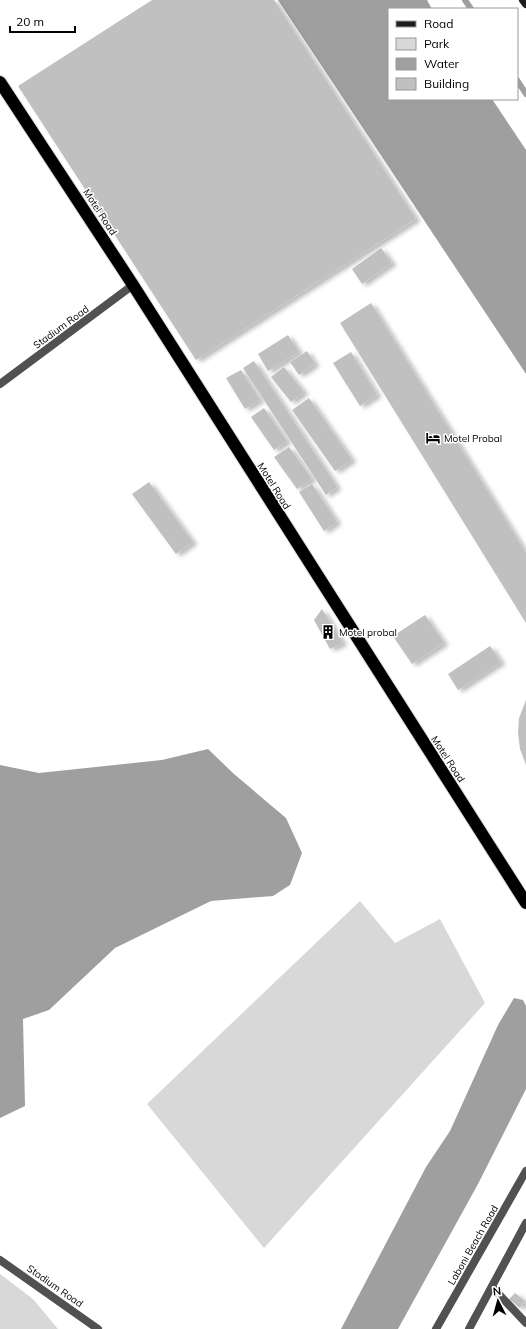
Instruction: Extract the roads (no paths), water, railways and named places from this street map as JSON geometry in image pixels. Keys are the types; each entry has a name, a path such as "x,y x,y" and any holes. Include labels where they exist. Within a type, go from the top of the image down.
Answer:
{"highway":[{"name":"Motel Road","path":"0,82 133,285 526,903"}],"street":[{"path":"523,0 526,4"},
{"name":"Stadium Road","path":"0,384 133,285"},
{"name":"Laboni Beach Road","path":"436,1329 526,1171"},
{"path":"470,1329 526,1223"},
{"name":"Stadium Road","path":"0,1260 98,1329"},
{"path":"492,1287 526,1323"}],"water":[{"path":"278,0 427,0 431,8 388,8 388,100 493,100 526,150 526,374"},
{"path":"208,749 234,774 286,818 302,853 290,885 273,896 211,901 115,948 49,1010 23,1019 25,1106 0,1118 0,765 39,773 162,760"},
{"path":"514,998 523,1000 526,1006 526,1089 478,1184 398,1329 341,1329 426,1167 450,1131 498,1025"}],"waterway":[{"path":"465,0 470,8"},
{"path":"518,82 526,94"}],"place":[{"name":"Motel Probal","path":"433,438"},
{"name":"Motel probal","path":"328,632"}]}
